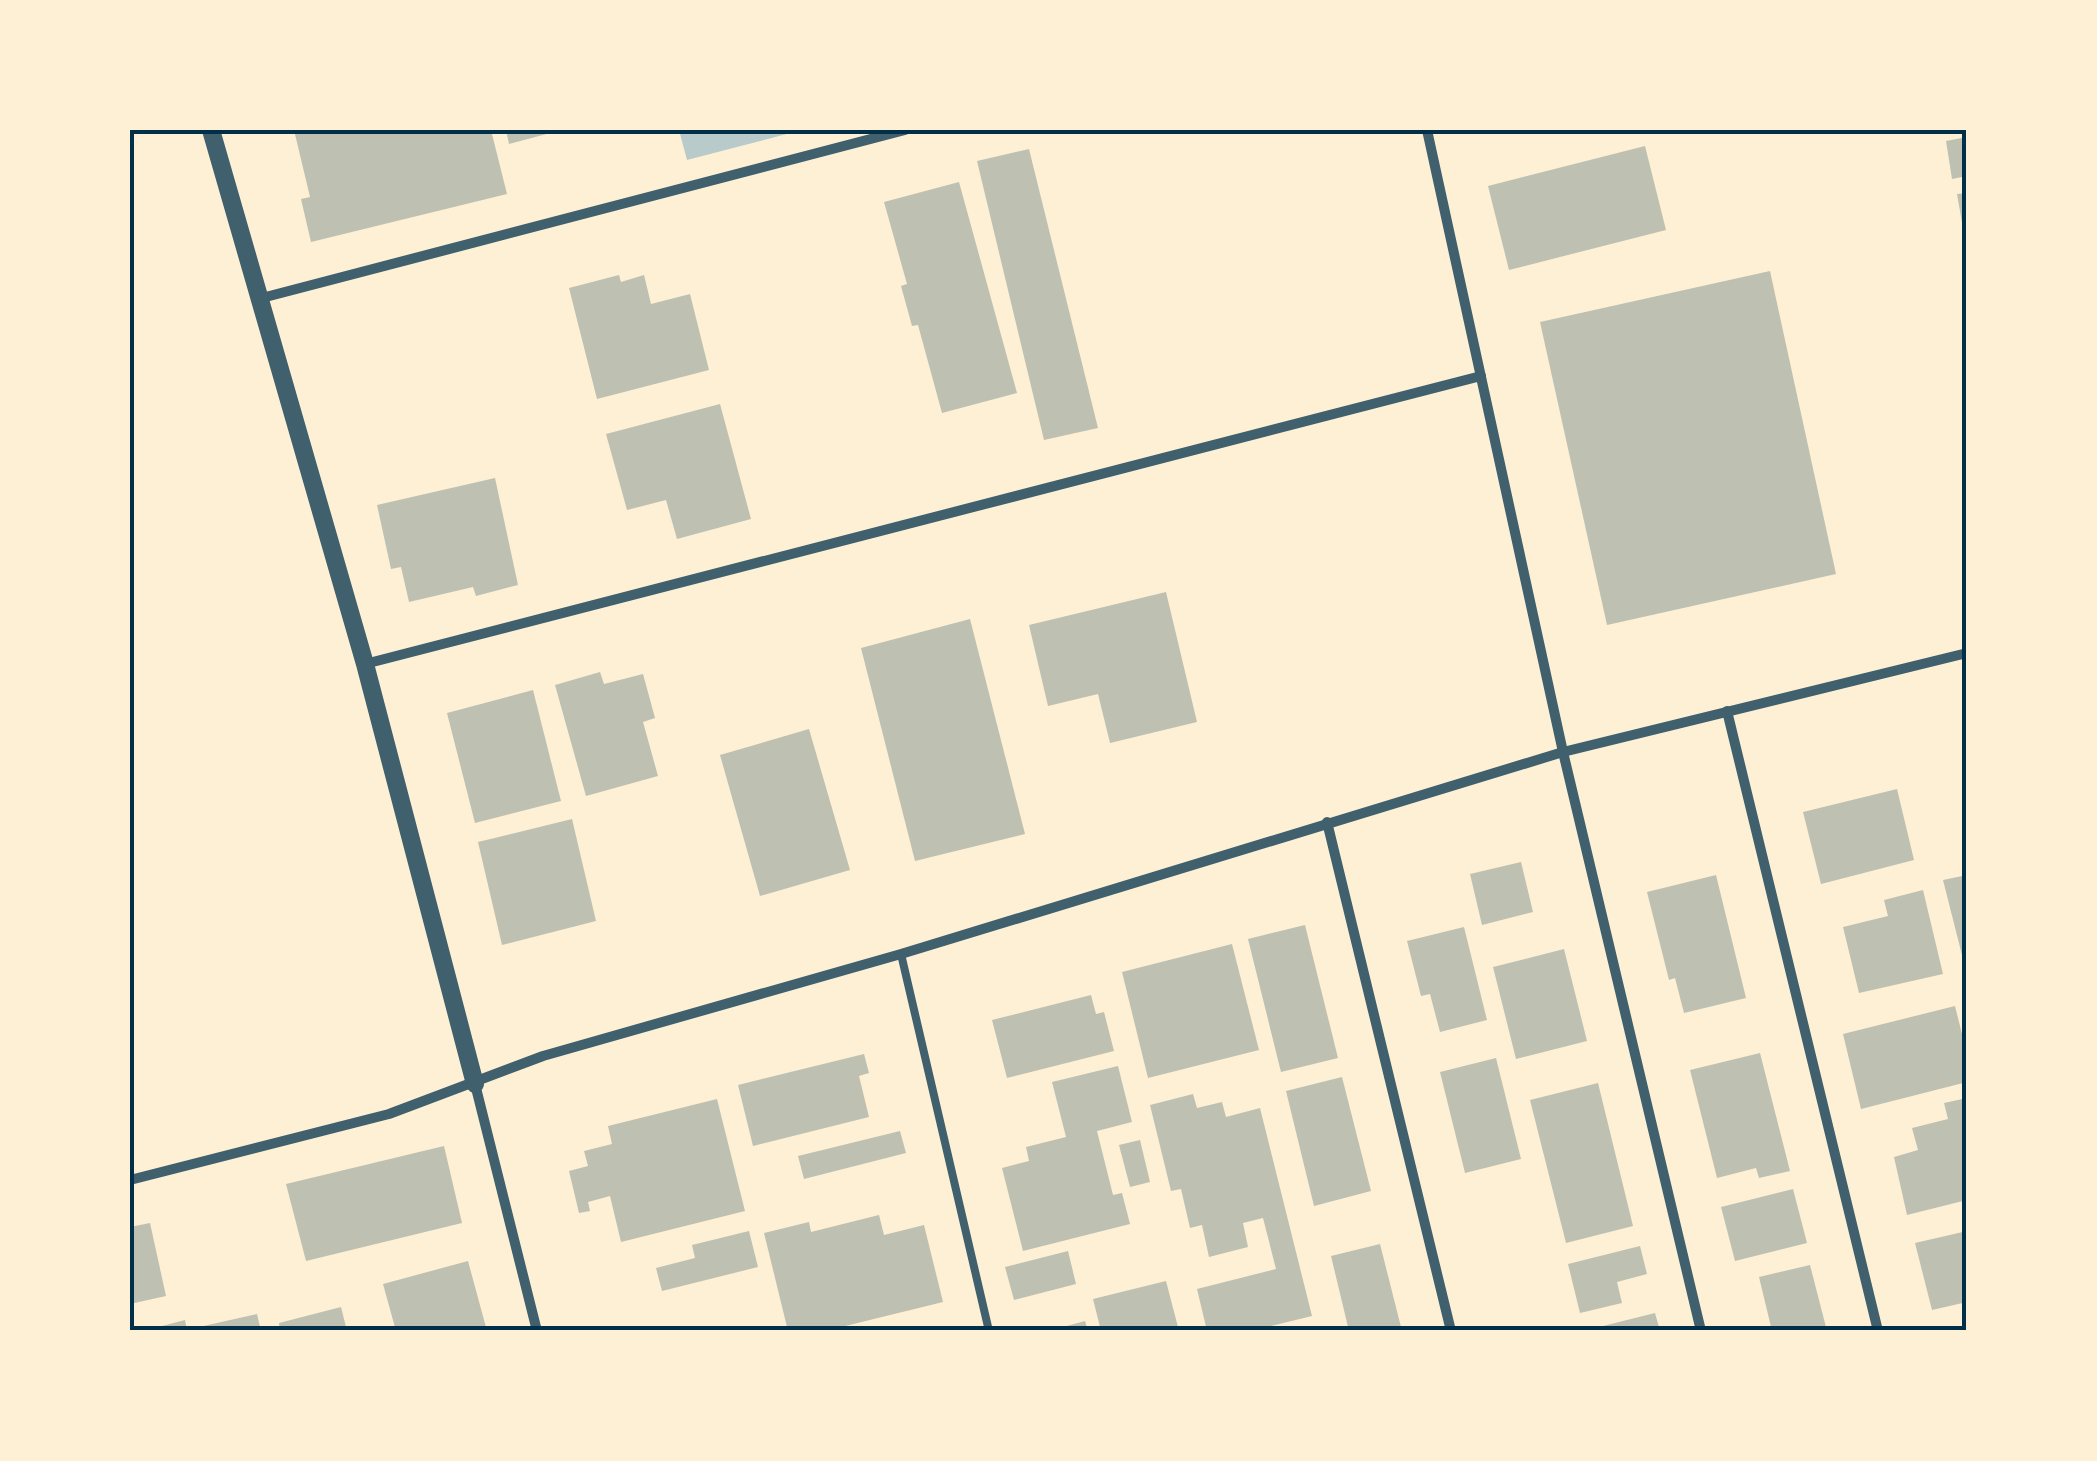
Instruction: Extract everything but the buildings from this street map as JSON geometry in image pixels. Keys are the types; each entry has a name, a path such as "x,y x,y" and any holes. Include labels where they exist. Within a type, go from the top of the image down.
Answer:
{"street":[{"path":"211,130 365,664 537,1331"},
{"path":"258,299 905,130"},
{"path":"1426,130 1563,752 1701,1331"},
{"path":"365,664 1481,376"},
{"path":"130,1180 390,1114 543,1056 901,954 1563,752 1967,652"},
{"path":"1727,711 1878,1331"},
{"path":"1327,822 1451,1331"}],"lane":[{"path":"901,954 989,1331"}],"shaded area":[{"path":"679,130 802,130 687,160"}]}
